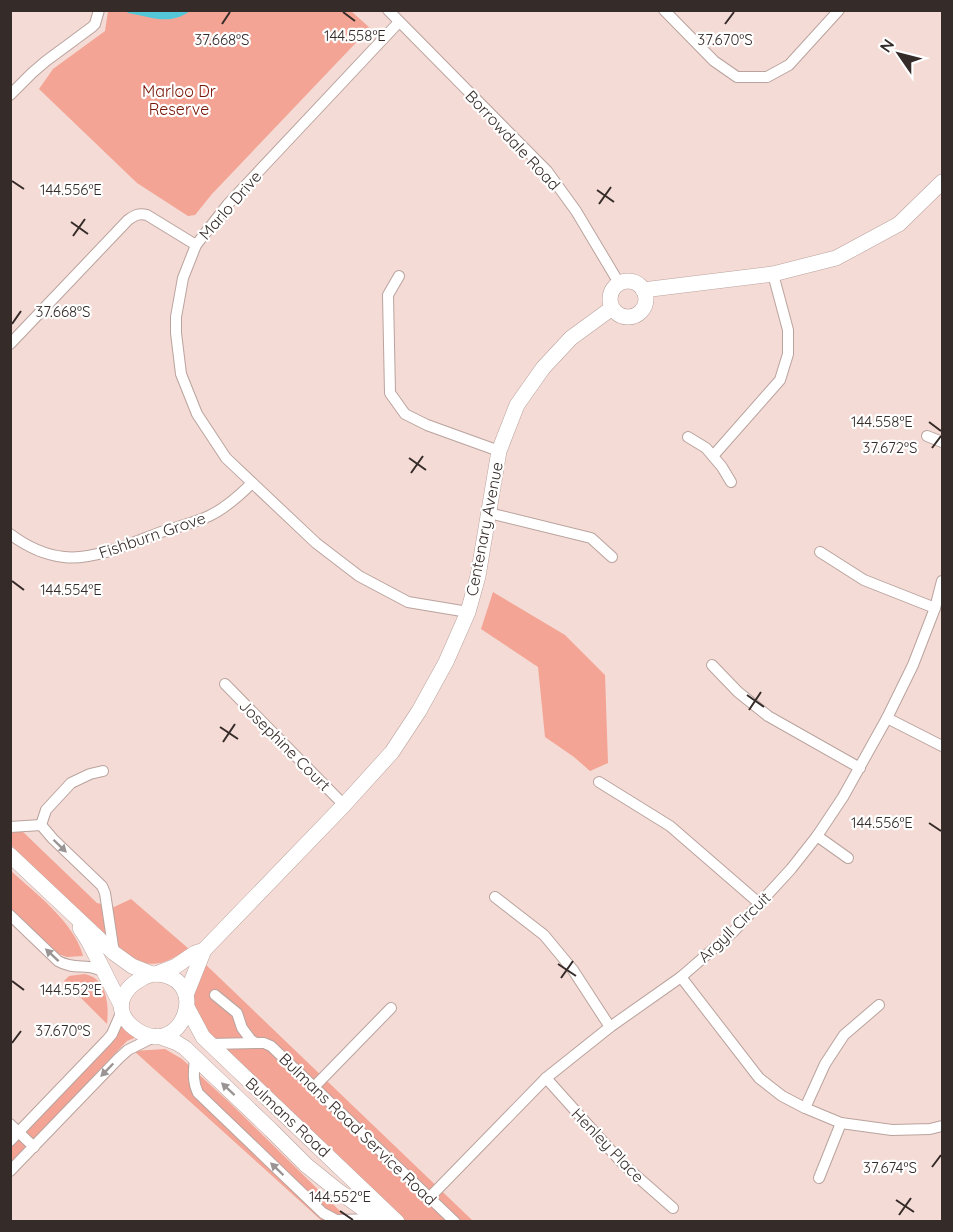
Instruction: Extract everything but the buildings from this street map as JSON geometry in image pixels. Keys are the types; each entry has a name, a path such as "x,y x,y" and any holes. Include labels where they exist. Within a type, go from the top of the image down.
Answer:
{"street":[{"path":"10,95 46,61 96,24 99,10"},
{"name":"Borrowdale Road","path":"388,10 547,171 576,211 619,284"},
{"path":"664,10 714,61 737,77 767,77 789,64 839,10"},
{"name":"Marlo Drive","path":"399,22 228,204 196,244 183,278 176,317 176,333 181,374 197,414 226,458 252,483 316,543 359,576 408,602 468,612"},
{"path":"643,290 773,274 836,258 899,224 942,182"},
{"path":"10,344 135,215 147,215 196,244"},
{"path":"713,456 780,380 788,354 788,330 773,274"},
{"path":"399,276 388,295 390,393 405,414 427,425 498,452"},
{"path":"625,281 632,282 643,290 645,296 643,308 634,316 622,316 612,308 610,297 619,284 625,281"},
{"name":"Centenary Avenue","path":"186,1001 204,950 392,752 419,711 446,662 468,612 478,576 498,452 517,405 543,368 571,338 612,308"},
{"path":"927,436 942,442"},
{"path":"688,437 706,448 731,482"},
{"name":"Fishburn Grove","path":"10,534 26,545 43,552 65,558 83,557 101,553 208,516 228,505 252,483"},
{"path":"489,513 591,538 612,557"},
{"path":"820,552 864,580 934,608"},
{"name":"Argyll Circuit","path":"430,1197 546,1078 609,1027 681,977 734,931 791,869 843,797 887,718 913,665 942,581"},
{"path":"712,664 738,692 768,716 860,768"},
{"name":"Josephine Court","path":"225,684 344,805"},
{"path":"887,718 942,746"},
{"path":"41,825 46,810 71,783 103,771"},
{"path":"599,782 670,826 760,904"},
{"path":"10,827 41,825"},
{"path":"41,825 102,886 114,954"},
{"path":"817,836 848,858"},
{"path":"10,855 114,954 132,966 154,974 165,975 174,980 181,986 186,1001 184,1018 178,1027 169,1034 156,1037 128,1050 10,1171"},
{"path":"495,897 544,935 573,970 609,1027"},
{"path":"67,909 89,942 126,1021 143,1034 156,1037"},
{"path":"10,915 58,961 65,965 99,969 104,973"},
{"name":"Centenary Avenue","path":"154,974 176,966 195,953 204,950"},
{"path":"10,1141 112,1034 127,991 142,977 154,974"},
{"path":"681,977 759,1078 782,1096 841,1123 892,1130 930,1129 942,1126"},
{"name":"Bulmans Road Service Road","path":"215,995 237,1013 242,1028 256,1043"},
{"name":"Bulmans Road","path":"186,1001 198,1030 209,1044 397,1221"},
{"path":"805,1108 825,1064 844,1035 879,1005"},
{"path":"315,1087 392,1008"},
{"path":"232,1044 242,1028"},
{"name":"Bulmans Road","path":"156,1037 177,1043 271,1130 306,1166 380,1220"},
{"name":"Bulmans Road Service Road","path":"209,1044 264,1043 271,1046 456,1221"},
{"path":"195,1058 194,1086 198,1093 323,1213 336,1220 370,1218 380,1220"},
{"name":"Henley Place","path":"546,1078 624,1165 673,1208"},
{"path":"819,1178 841,1123"},
{"path":"10,1124 34,1147"}],"green space":[{"name":"Marloo Dr Reserve","path":"108,11 351,11 370,28 212,194 195,215 188,216 137,183 39,89 53,69 105,31"},
{"path":"493,592 565,635 605,675 608,763 590,771 545,737 538,667 481,629"},
{"path":"10,831 22,831 97,903 114,907 131,899 189,949 160,963 128,960 11,845"},
{"path":"10,870 63,920 79,944 83,956 67,957 58,954 11,909"},
{"path":"203,962 473,1221 397,1221 210,1040 182,979"},
{"path":"85,974 98,981 105,993 108,1008 107,1024 64,981 69,976"},
{"path":"123,1021 139,1036 127,1041 11,1163 11,1146"},
{"path":"165,1049 182,1059 230,1103 350,1221 322,1221 134,1051"}],"water":[{"path":"126,11 190,11 182,16 167,19"}]}
